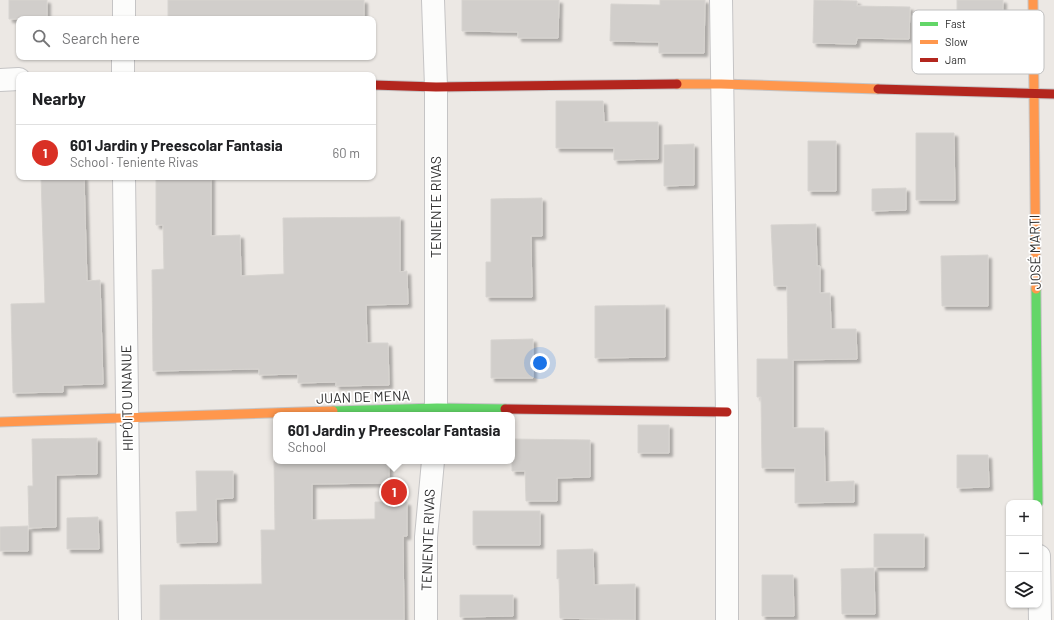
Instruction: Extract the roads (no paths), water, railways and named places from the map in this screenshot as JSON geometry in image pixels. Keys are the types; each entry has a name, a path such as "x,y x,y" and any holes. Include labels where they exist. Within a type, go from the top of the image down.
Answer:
{"street":[{"path":"124,0 124,16"},
{"name":"TENIENTE RIVAS","path":"433,0 436,87 437,412"},
{"path":"721,0 721,84 727,412 727,620"},
{"path":"123,60 123,72"},
{"name":"JOSÉ MARTI","path":"1033,74 1038,500"},
{"path":"0,80 16,79"},
{"path":"376,85 436,87 721,84 1054,94"},
{"name":"HIPÓITO UNANUE","path":"124,180 130,620"},
{"name":"JUAN DE MENA","path":"437,412 727,412"},
{"name":"JUAN DE MENA","path":"0,422 273,416"},
{"name":"TENIENTE RIVAS","path":"426,620 426,537 432,464"},
{"path":"1039,572 1040,620"}],"place":[{"name":"601 Jardin y Preescolar Fantasia","path":"394,492"}]}
